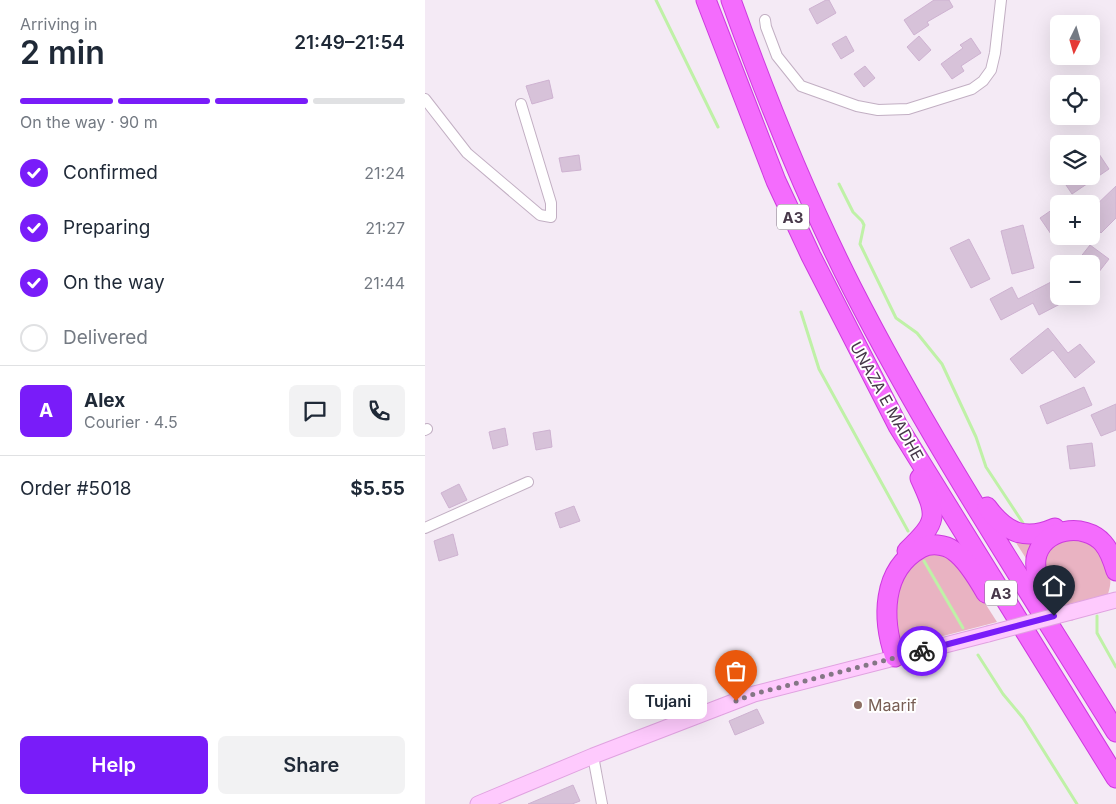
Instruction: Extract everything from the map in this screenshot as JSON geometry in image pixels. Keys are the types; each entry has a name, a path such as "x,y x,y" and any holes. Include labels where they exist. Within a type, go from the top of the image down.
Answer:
{"highway":[{"name":"UNAZA E MADHE","path":"706,0 777,181 811,256 898,426 1116,778"},
{"name":"UNAZA E MADHE","path":"731,0 805,187 852,288 920,412 1116,732"},
{"path":"920,412 955,458 993,515 1009,528 1031,535 1061,526 1081,524 1104,535 1116,553"},
{"path":"890,659 881,610 891,572 901,558 922,537 933,518 932,509 898,426"},
{"path":"1116,571 1109,551 1103,542 1083,531 1053,535 1041,545 1037,557 1038,577 1042,589 1116,711"},
{"path":"890,659 886,617 889,592 897,569 914,552 924,546 935,545 954,551 974,574 1018,646 1076,732 1105,760"}],"street":[{"path":"765,20 777,56 801,86 857,106 878,110 908,109 972,89 983,81 991,70 995,54 1001,0"},
{"path":"425,99 467,153 540,215 551,217 551,203 521,104"},
{"path":"425,528 528,482"},
{"path":"478,804 593,756 754,694 1116,600"},
{"path":"593,756 602,804"}],"shaded area":[{"path":"1013,538 1037,540 1029,563"},
{"path":"1057,538 1092,539 1107,565 1110,579 1108,594 1058,607 1045,584 1045,548"},
{"path":"935,550 960,564 997,622 901,647 891,631 902,570"}],"building":[{"path":"829,0 836,13 817,24 809,9"},
{"path":"934,0 949,0 953,7 927,22 929,25 914,35 904,20"},
{"path":"846,36 854,51 841,59 832,44"},
{"path":"919,36 931,50 919,61 907,47"},
{"path":"971,38 981,53 961,66 964,71 952,79 941,64 963,48 960,45"},
{"path":"865,66 875,78 864,87 854,74"},
{"path":"549,80 553,98 532,104 526,86"},
{"path":"579,155 581,170 562,172 559,158"},
{"path":"1100,156 1109,169 1100,175"},
{"path":"1066,185 1085,185 1072,194"},
{"path":"1116,186 1116,218 1101,233 1100,232 1100,201"},
{"path":"1050,211 1050,233 1040,218"},
{"path":"1023,225 1034,268 1012,274 1001,231"},
{"path":"969,239 990,279 971,288 950,248"},
{"path":"1090,245 1109,259 1100,270 1100,255 1082,255"},
{"path":"1050,283 1050,305 1058,305 1039,315 1033,303 1001,320 990,299 1012,287 1018,299"},
{"path":"1048,328 1068,353 1080,344 1095,362 1075,378 1053,350 1022,374 1010,359"},
{"path":"1084,387 1092,405 1047,424 1040,406"},
{"path":"1116,404 1116,430 1101,436 1091,415"},
{"path":"505,428 508,445 493,449 489,432"},
{"path":"550,430 552,447 536,450 533,433"},
{"path":"1092,443 1095,466 1070,469 1067,446"},
{"path":"459,484 467,500 449,508 441,493"},
{"path":"574,506 580,521 560,528 555,513"},
{"path":"453,534 458,555 439,561 434,541"},
{"path":"757,709 764,723 735,735 729,721"},
{"path":"573,785 580,801 572,804 528,804"}],"waterway":[{"path":"656,0 718,127"},
{"path":"839,184 853,212 864,225 860,244 896,318 917,333 942,364 976,437 986,467 1023,523"},
{"path":"801,312 819,369 908,531"},
{"path":"924,561 963,628"},
{"path":"1097,616 1097,633 1116,667"},
{"path":"978,655 1003,694 1023,718 1077,804"}],"way so far":[{"path":"736,701 754,694 922,651"}],"place":[{"name":"Tujani","path":"736,701"},
{"name":"Maarif","path":"858,705"}],"route":[{"path":"922,651 1054,616"}]}
